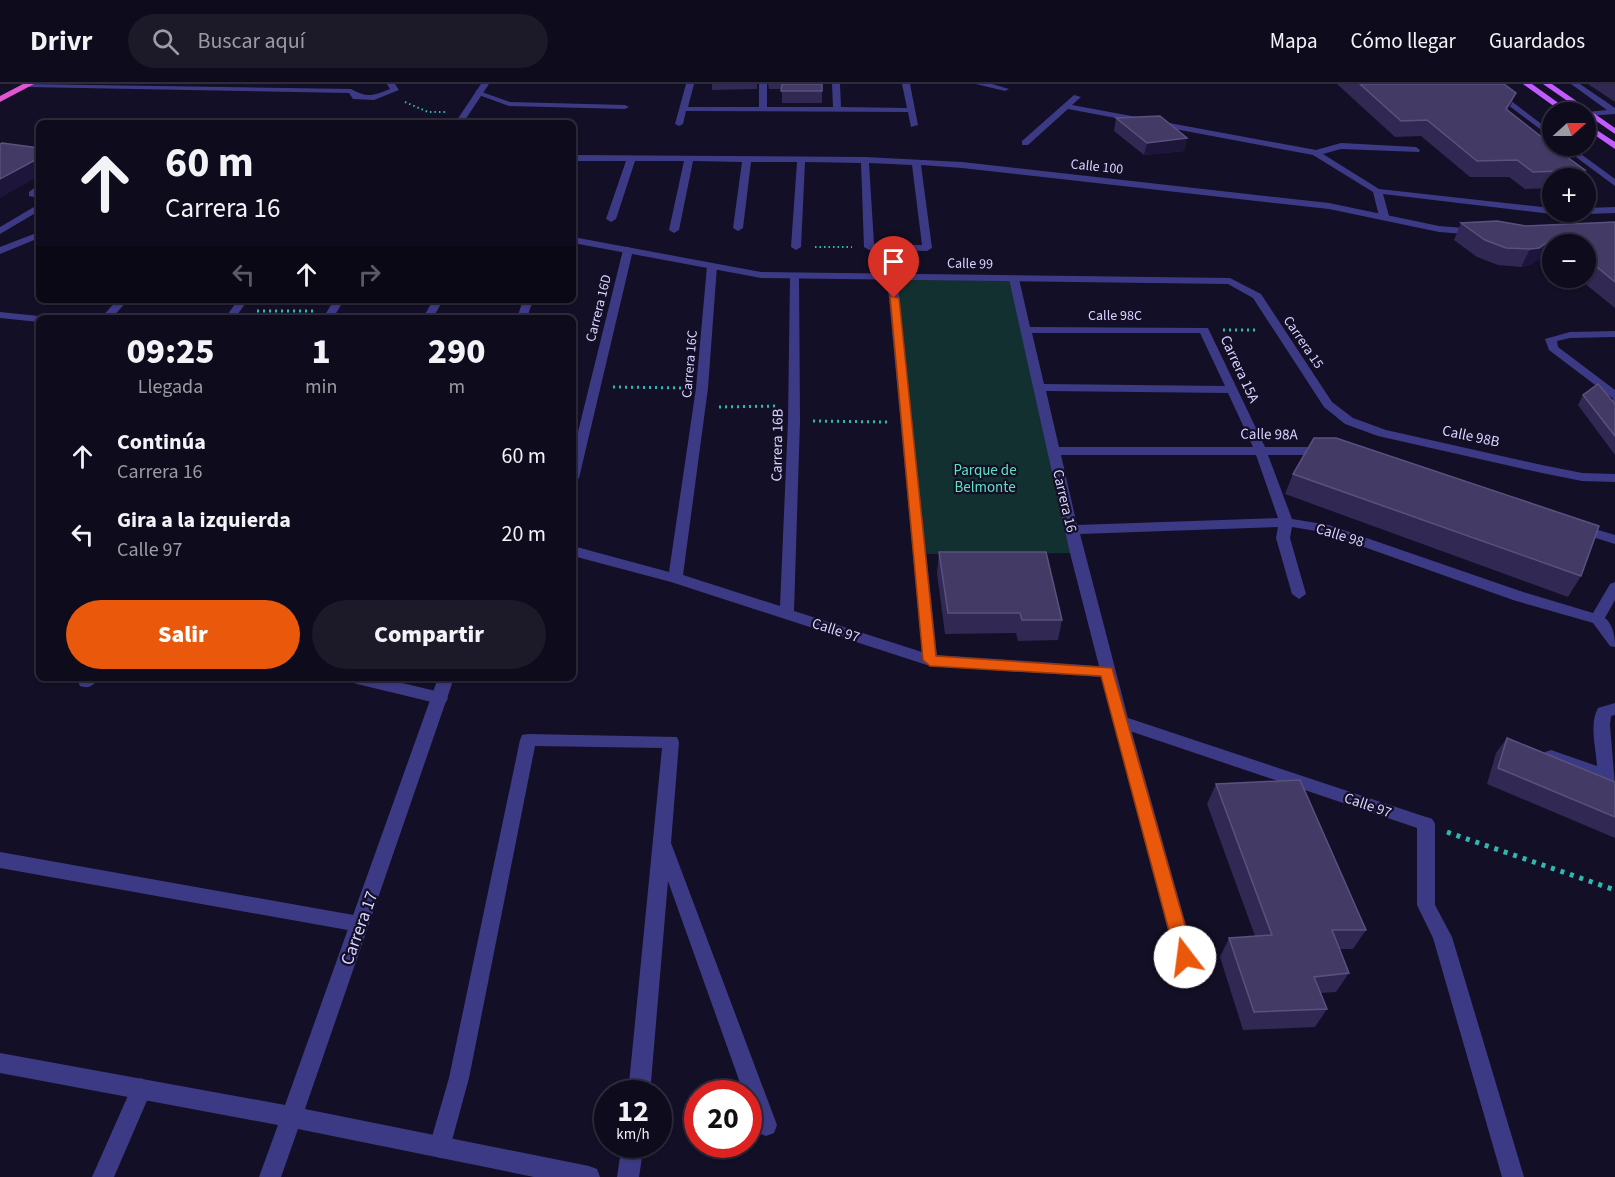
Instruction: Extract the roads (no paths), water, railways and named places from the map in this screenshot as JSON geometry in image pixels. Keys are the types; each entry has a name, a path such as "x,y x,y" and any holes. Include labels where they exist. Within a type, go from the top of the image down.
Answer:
{"highway":[{"path":"0,99 28,84"}],"main road":[{"path":"1527,84 1553,102"},
{"path":"1547,84 1572,102"},
{"path":"1596,118 1615,132"},
{"path":"1596,132 1615,146"}],"street":[{"path":"28,84 216,86 351,91 363,84"},
{"path":"351,91 356,97 384,96 395,90 391,84"},
{"path":"461,120 485,84"},
{"path":"679,124 685,109 690,84"},
{"path":"763,84 763,109"},
{"path":"836,84 837,110"},
{"path":"906,84 914,125"},
{"path":"980,84 1005,89"},
{"path":"1484,84 1542,128"},
{"path":"1575,84 1615,112 1596,114"},
{"path":"1559,93 1586,92"},
{"path":"479,93 509,104 625,107"},
{"path":"1025,143 1077,97"},
{"path":"1068,107 1316,153 1377,191 1542,211"},
{"path":"685,109 911,110"},
{"path":"1316,153 1341,146 1416,150"},
{"path":"1579,156 1615,183"},
{"path":"611,219 631,159"},
{"name":"Calle 100","path":"576,161 631,159 916,162 1284,201 1384,216 1439,229 1488,232"},
{"path":"674,230 689,160"},
{"path":"738,228 747,160"},
{"path":"796,247 801,160"},
{"path":"865,160 869,247 927,248 916,162"},
{"path":"1377,191 1384,216"},
{"path":"0,231 36,209"},
{"path":"1596,211 1615,210"},
{"path":"0,251 36,236"},
{"name":"Calle 99","path":"576,241 761,275 1217,279 1235,283 1257,297"},
{"name":"Carrera 16D","path":"576,466 628,250"},
{"name":"Carrera 16C","path":"675,578 700,408 712,266"},
{"name":"Carrera 16B","path":"788,614 794,421 795,277"},
{"path":"892,277 930,660"},
{"name":"Carrera 16","path":"1014,279 1107,672 1185,957"},
{"name":"Carrera 15","path":"1257,297 1328,404"},
{"path":"109,315 120,303"},
{"path":"0,315 36,319"},
{"name":"Calle 98C","path":"1026,330 1204,330"},
{"name":"Carrera 15A","path":"1204,330 1260,449 1286,522 1283,538 1299,594"},
{"path":"1615,334 1569,335 1551,339 1553,348 1615,396"},
{"path":"1039,387 1232,390"},
{"path":"1615,402 1615,411"},
{"name":"Calle 98B","path":"1328,404 1349,421 1382,433 1582,477 1615,478"},
{"name":"Calle 98A","path":"1054,450 1260,449 1331,452 1342,455"},
{"name":"Calle 98","path":"1072,530 1286,522 1324,528 1518,596 1597,620"},
{"path":"1568,525 1615,540"},
{"name":"Calle 97","path":"576,552 675,578 930,660 1107,672"},
{"path":"1615,587 1597,620 1615,642"},
{"path":"369,681 440,698"},
{"name":"Carrera 17","path":"270,1177 445,681"},
{"path":"1539,753 1611,777 1602,725 1604,712 1615,710"},
{"name":"Calle 97","path":"1121,722 1426,824 1426,905 1443,937 1513,1177"},
{"path":"440,1147 459,1078 528,740 670,742 663,843 640,1080"},
{"path":"663,843 766,1125"},
{"path":"0,860 359,924"},
{"path":"0,1063 292,1117 589,1177"},
{"path":"103,1177 141,1089"},
{"path":"628,1177 631,1158"}],"park label":[{"name":"Parque de Belmonte","path":"985,478"}]}
